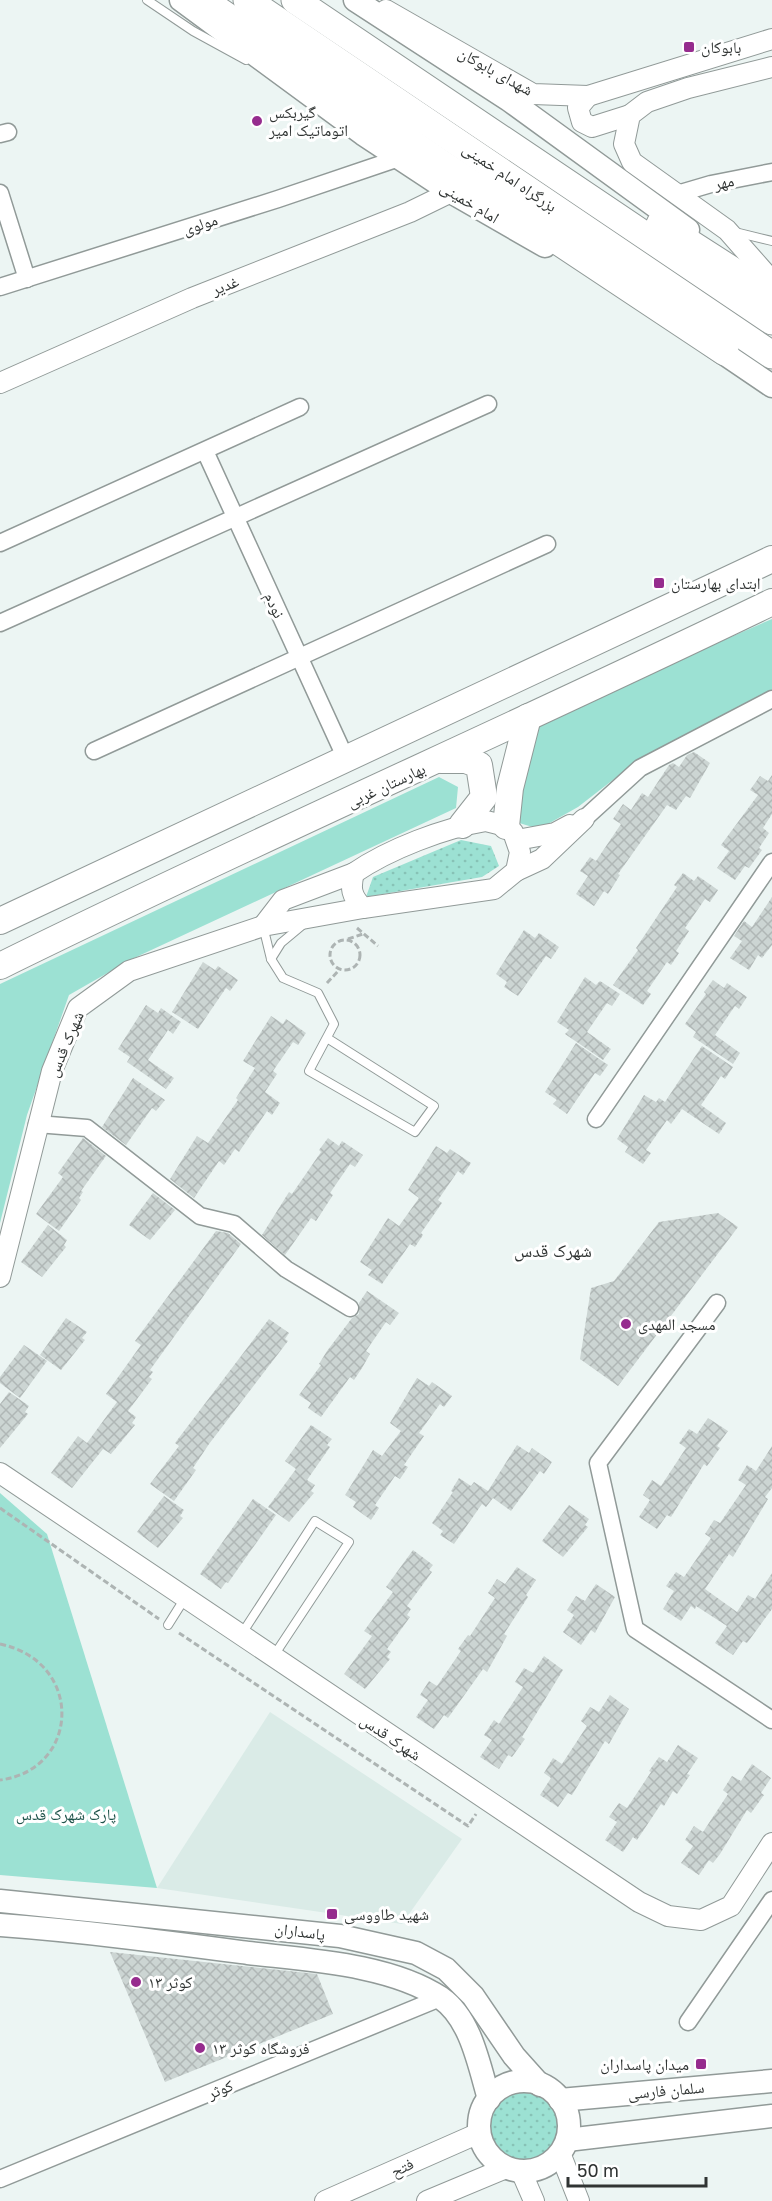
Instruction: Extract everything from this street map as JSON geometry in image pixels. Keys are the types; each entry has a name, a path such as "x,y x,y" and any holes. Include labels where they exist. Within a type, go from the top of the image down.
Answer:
{"highway":[{"path":"203,0 432,158 725,352"},
{"name":"بزرگراه امام خمینی","path":"247,0 772,355"},
{"name":"بزرگراه امام خمینی","path":"296,0 772,321"},
{"path":"313,0 772,296"}],"main road":[{"name":"امام خمینی","path":"181,0 399,158 452,192 725,352 772,386"},
{"path":"356,0 509,100 772,290"},
{"path":"0,921 721,584 768,558"},
{"path":"721,584 735,589 743,602 738,618"},
{"name":"بهارستان غربی","path":"0,966 128,903 441,760 772,602"},
{"path":"511,833 510,788 528,717"},
{"path":"441,760 466,760 479,765 484,797 462,825"},
{"name":"پاسداران","path":"0,1900 339,1936 416,1953 446,1969 473,1996 514,2056 540,2085"},
{"name":"پاسداران","path":"0,1925 87,1931 369,1968 441,1998 456,2013 474,2049 489,2098"},
{"path":"523,2081 540,2085 560,2100 567,2112 563,2147 550,2163 537,2169 514,2169 494,2159 483,2146 479,2133 480,2118 489,2098 508,2084 523,2081"},
{"name":"سلمان فارسی","path":"560,2100 772,2081"},
{"path":"563,2147 772,2115"}],"street":[{"name":"شهدای بابوکان","path":"368,0 532,94 588,96 772,39"},
{"path":"588,96 578,108 582,122 592,127 630,115 647,102 688,88 772,67"},
{"path":"630,115 624,144 632,162 728,230 772,281"},
{"name":"مولوی","path":"0,287 399,158"},
{"name":"مهر","path":"677,194 711,184 772,172"},
{"name":"غدیر","path":"0,383 192,298 410,212 452,192"},
{"path":"0,193 27,279"},
{"path":"0,623 488,404"},
{"path":"0,543 300,407"},
{"name":"نودم","path":"205,451 346,759"},
{"path":"94,751 547,544"},
{"path":"354,873 351,885 353,898 363,908 494,889 516,871 542,859 640,768 772,699"},
{"path":"262,926 283,900 354,873 373,860 462,825 486,821 511,833 555,833 584,819"},
{"path":"511,833 520,852 516,871"},
{"path":"596,1119 772,862"},
{"name":"شهرک قدس","path":"0,1276 36,1124 52,1071 78,1008 129,971 262,926 363,908"},
{"path":"36,1124 87,1128 200,1216 234,1224 286,1269 350,1308"},
{"path":"717,1303 598,1463 635,1629 772,1720"},
{"name":"شهرک قدس","path":"0,1473 485,1800 639,1902 668,1916 701,1920 731,1906 772,1843"},
{"path":"688,2022 772,1900"},
{"name":"کوثر","path":"0,2179 441,1998"},
{"name":"فتح","path":"324,2201 479,2133"},
{"path":"563,2147 579,2201"},
{"path":"427,2201 514,2169 534,2201"}],"lane":[{"path":"147,0 193,31 307,93"},
{"path":"728,230 772,241"},
{"path":"272,959 281,943 314,916"},
{"path":"262,926 272,959 283,978 318,993 334,1024 309,1071 415,1132 434,1106 327,1038"},
{"path":"240,1636 315,1521 349,1542 273,1658"},
{"path":"168,1625 185,1598"}],"path":[{"path":"346,939 356,944 360,958 350,969 340,969 332,964 330,950 336,942 346,939 363,934"},
{"path":"318,993 340,969"},
{"path":"0,1508 168,1625 468,1826 485,1800"},
{"path":"0,1644 19,1648 39,1660 53,1677 61,1699 62,1721 55,1743 42,1761 24,1774 0,1780"}],"shaded area":[{"path":"270,1712 462,1839 402,1924 157,1888"}],"green space":[{"path":"772,619 772,694 636,762 578,807 539,829 516,822 536,722"},
{"path":"439,777 458,787 456,808 132,959 69,995 27,1115 0,1223 0,984"},
{"path":"461,840 491,846 499,866 482,877 366,897 373,877"},
{"name":"پارک شهرک قدس","path":"0,1493 47,1534 157,1888 0,1875"},
{"path":"517,2090 531,2090 544,2096 553,2105 559,2118 557,2138 549,2150 531,2160 517,2160 504,2154 495,2145 489,2132 489,2118 495,2105 504,2096"}],"building":[{"path":"694,752 710,763 690,798 686,796 676,810 667,805 618,874 620,875 608,894 604,891 594,906 576,894 588,876 580,871 590,857 596,861 621,824 613,819 623,804 631,810 642,793 648,797 669,765 673,763 679,767 687,755"},
{"path":"772,775 772,814 763,828 769,833 759,848 762,850 749,868 745,866 735,880 717,868 729,851 721,845 758,795 750,790 760,776 768,781"},
{"path":"683,873 694,881 698,876 718,890 710,902 705,899 685,928 689,931 676,951 679,953 671,965 667,962 647,991 651,994 643,1005 613,985 638,950 636,948 677,887 674,885"},
{"path":"772,897 772,945 762,958 758,955 749,970 730,958 742,941 734,936 744,921 752,927"},
{"path":"524,930 535,938 539,933 559,947 551,959 546,956 518,996 504,987 507,982 496,974"},
{"path":"203,962 215,970 218,966 238,980 230,991 226,988 198,1029 172,1012"},
{"path":"585,977 596,985 600,981 620,994 612,1006 607,1003 587,1032 611,1049 603,1060 565,1034 569,1030 557,1022"},
{"path":"713,980 724,988 727,983 747,997 739,1009 735,1006 715,1035 740,1053 733,1064 693,1037 696,1032 685,1024"},
{"path":"146,1005 158,1013 161,1008 181,1022 173,1034 168,1030 148,1060 174,1078 166,1089 127,1062 130,1057 118,1049"},
{"path":"271,1016 283,1024 286,1019 306,1033 298,1045 293,1042 273,1071 277,1074 265,1092 280,1103 272,1115 267,1111 239,1152 235,1149 224,1165 219,1161 194,1198 170,1179 197,1136 208,1143 238,1100 236,1098 255,1068 243,1061"},
{"path":"576,1043 608,1065 600,1076 595,1073 567,1114 553,1104 557,1100 545,1092"},
{"path":"702,1046 733,1067 725,1079 721,1076 701,1105 726,1123 719,1134 682,1109 671,1124 667,1120 646,1150 651,1153 643,1164 625,1152 628,1147 617,1139 644,1095 656,1102 659,1098 665,1102"},
{"path":"133,1078 165,1100 156,1111 152,1108 126,1145 102,1127"},
{"path":"83,1138 106,1156 81,1191 83,1192 79,1198 81,1200 59,1231 36,1214 63,1177 58,1173"},
{"path":"328,1138 339,1146 342,1141 363,1155 355,1167 350,1164 330,1193 333,1195 316,1221 311,1218 285,1255 262,1235 289,1192 292,1194 321,1152 319,1150"},
{"path":"436,1146 447,1153 450,1149 471,1163 463,1175 458,1171 438,1200 442,1203 421,1233 423,1235 415,1247 410,1244 382,1284 368,1275 372,1270 360,1262 388,1218 399,1226 419,1198 408,1190"},
{"path":"153,1193 175,1210 150,1240 129,1225"},
{"name":"مسجد المهدی","path":"718,1213 738,1227 618,1386 580,1359 591,1288 614,1281 659,1222"},
{"path":"48,1225 67,1240 64,1245 66,1247 42,1277 21,1262"},
{"path":"216,1231 228,1233 241,1244 150,1370 153,1372 149,1377 152,1379 128,1411 136,1417 132,1423 135,1425 111,1454 103,1449 72,1488 51,1473 78,1436 87,1443 117,1402 106,1394 141,1345 135,1341"},
{"path":"367,1291 399,1313 390,1325 386,1322 366,1351 370,1354 354,1380 350,1377 321,1417 308,1408 311,1403 299,1395 321,1365 319,1364 327,1351 352,1318 359,1314 359,1303"},
{"path":"66,1318 87,1332 82,1338 85,1340 61,1370 40,1355"},
{"path":"269,1319 289,1333 285,1339 288,1341 209,1444 193,1468 196,1470 174,1501 150,1484 179,1446 175,1443"},
{"path":"24,1345 47,1361 20,1398 0,1383 0,1377"},
{"path":"417,1378 429,1386 432,1382 452,1396 444,1407 440,1404 419,1433 424,1436 404,1465 408,1467 400,1479 395,1476 375,1505 379,1508 371,1520 353,1507 356,1502 345,1495 373,1450 382,1456 401,1431 390,1423"},
{"path":"9,1392 29,1406 25,1412 28,1414 0,1448 0,1404"},
{"path":"708,1418 728,1431 717,1446 720,1448 707,1466 704,1464 671,1517 667,1515 657,1529 639,1517 650,1500 643,1495 652,1480 661,1486 686,1448 679,1443 689,1429 697,1434"},
{"path":"311,1425 332,1439 327,1445 330,1447 307,1480 315,1485 311,1491 314,1493 289,1522 268,1507 296,1469 285,1461"},
{"path":"517,1445 529,1453 532,1448 552,1462 544,1474 540,1471 511,1511 493,1498 486,1507 482,1504 454,1544 440,1535 443,1531 432,1523 453,1492 451,1491 459,1478 471,1486 474,1482 488,1491"},
{"path":"772,1446 772,1488 765,1497 768,1499 733,1557 729,1554 705,1589 737,1612 748,1595 755,1599 772,1573 772,1609 747,1643 743,1641 733,1655 715,1643 727,1626 696,1606 695,1609 691,1606 681,1621 663,1609 674,1591 666,1586 676,1572 684,1577 711,1538 705,1534 714,1520 720,1523 746,1485 738,1480 747,1465 756,1471"},
{"path":"164,1496 184,1510 180,1516 183,1518 158,1548 137,1532"},
{"path":"253,1499 276,1515 228,1583 226,1582 221,1589 200,1574"},
{"path":"569,1505 589,1519 585,1525 588,1527 563,1557 542,1541"},
{"path":"413,1550 433,1565 429,1570 432,1572 407,1606 411,1609 407,1615 410,1617 387,1649 391,1652 387,1657 390,1659 365,1689 344,1674 372,1636 364,1631 393,1592 386,1587"},
{"path":"517,1567 536,1580 526,1595 528,1597 504,1634 507,1636 487,1672 483,1669 448,1718 444,1715 434,1729 416,1717 428,1700 420,1695 429,1681 437,1686 461,1651 458,1649 468,1635 470,1636 495,1598 488,1593 497,1579 505,1584"},
{"path":"596,1584 615,1597 595,1633 591,1630 581,1645 563,1632 574,1615 567,1610 576,1596 585,1601"},
{"path":"544,1656 563,1670 522,1737 525,1739 512,1757 508,1755 499,1769 480,1757 492,1740 484,1735 494,1720 499,1724 523,1687 515,1682 524,1668 533,1673"},
{"path":"610,1695 629,1709 609,1744 605,1741 572,1795 568,1793 558,1807 540,1795 551,1778 544,1773 553,1758 562,1764 587,1726 581,1721 590,1707 599,1712"},
{"path":"678,1745 698,1758 687,1774 690,1775 677,1794 673,1791 664,1806 661,1804 637,1840 633,1837 623,1852 605,1840 617,1822 609,1817 619,1803 627,1808 659,1757 667,1762"},
{"path":"752,1764 771,1778 761,1793 764,1795 751,1813 747,1810 720,1854 713,1863 709,1860 699,1875 681,1863 693,1846 685,1840 694,1826 703,1832 728,1794 723,1790 732,1776 741,1781"},
{"name":"فروشگاه کوثر ۱۳","path":"110,1952 317,1974 333,2014 165,2082"}],"place":[{"name":"بابوکان","path":"689,47"},
{"name":"گیربکس اتوماتیک امیر","path":"257,121"},
{"name":"ابتدای بهارستان","path":"659,583"},
{"name":"مسجد المهدی","path":"626,1324"},
{"name":"شهید طاووسی","path":"332,1914"},
{"name":"کوثر ۱۳","path":"136,1982"},
{"name":"فروشگاه کوثر ۱۳","path":"200,2048"},
{"name":"میدان پاسداران","path":"701,2064"}],"district":[{"name":"شهرک قدس","path":"553,1251"}]}
